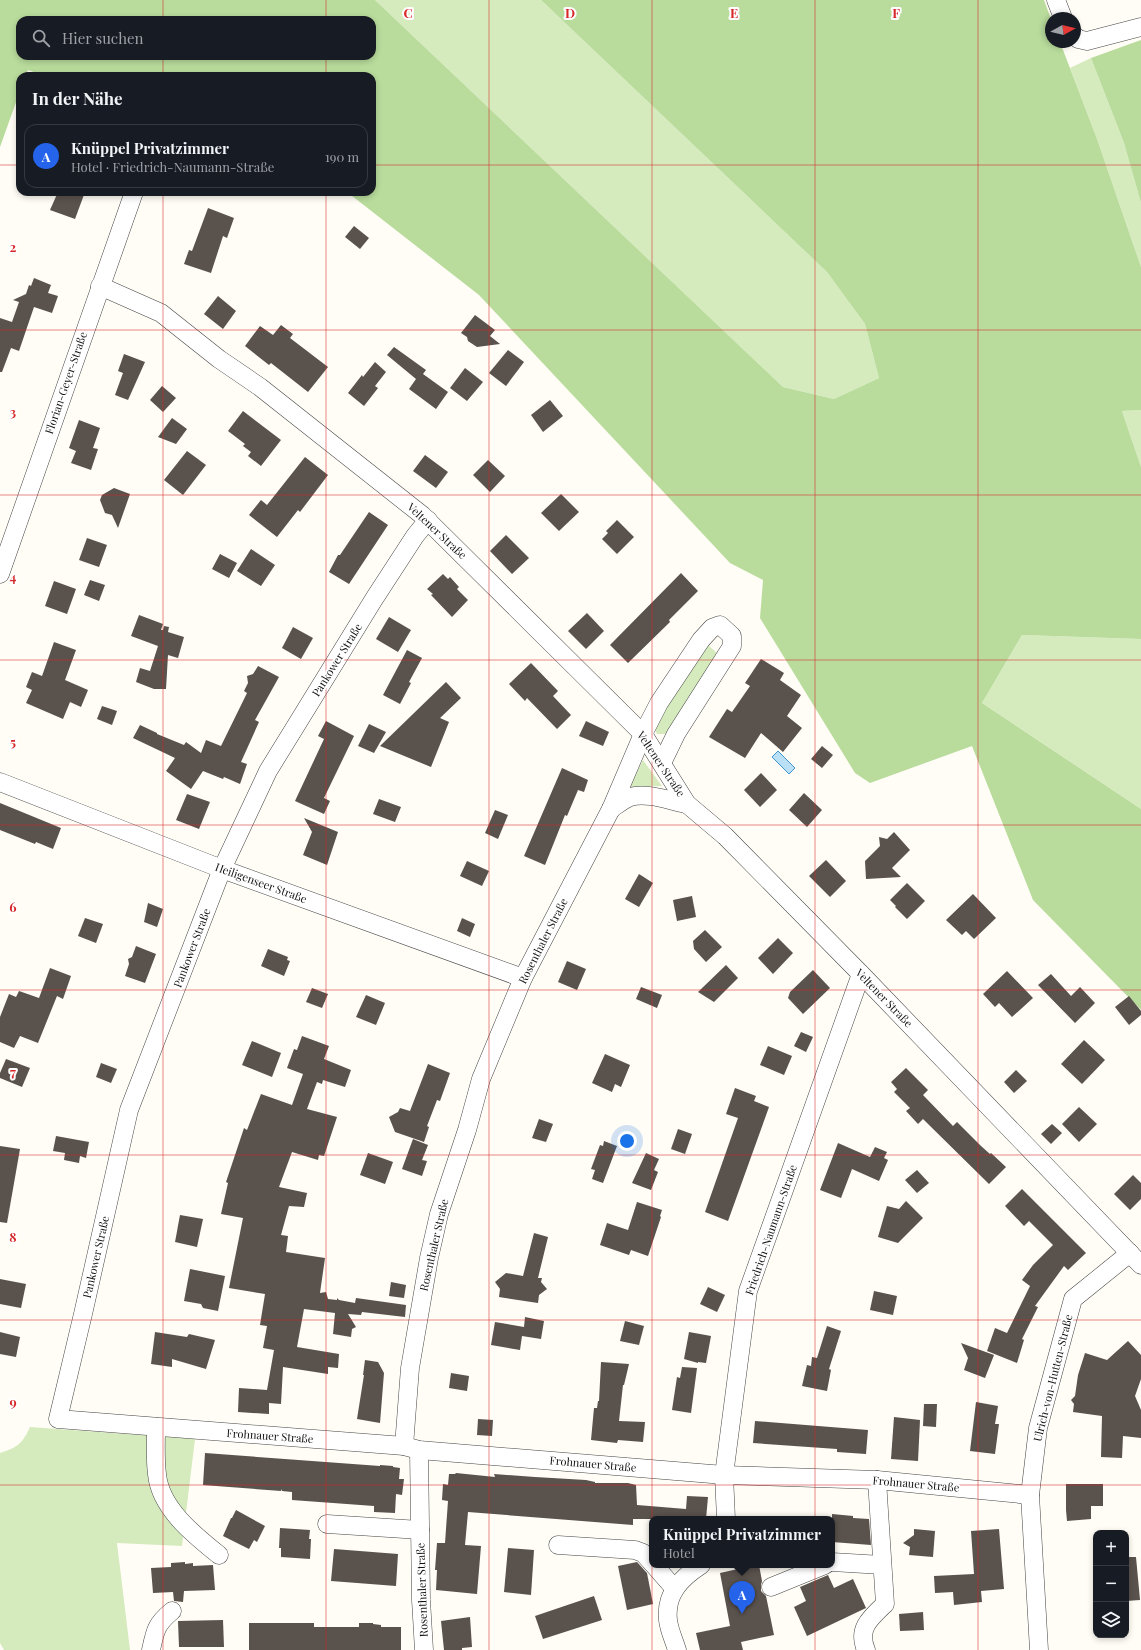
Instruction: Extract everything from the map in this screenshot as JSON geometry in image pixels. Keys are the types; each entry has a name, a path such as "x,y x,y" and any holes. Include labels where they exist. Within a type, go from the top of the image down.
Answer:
{"street":[{"path":"1056,0 1061,12"},
{"path":"1081,39 1087,41 1141,27"},
{"name":"Florian-Geyer-Straße","path":"0,574 133,196"},
{"name":"Veltener Straße","path":"100,286 161,313 218,359 260,387 428,520 643,734 687,804 725,836 861,974 1135,1259"},
{"name":"Pankower Straße","path":"58,1419 129,1110 222,869 268,771 378,593 415,536 428,520"},
{"name":"Rosenthaler Straße","path":"424,1650 420,1600 420,1530 411,1448 410,1368 429,1258 439,1214 467,1130 481,1079 523,978 611,809 643,734 659,703 701,640 712,628 720,625 732,636 732,646 676,734 662,763"},
{"name":"Heiligenseer Straße","path":"0,782 222,869 523,978"},
{"path":"611,809 620,802 631,797 646,796 687,804"},
{"name":"Friedrich-Naumann-Straße","path":"726,1516 724,1475 748,1291 861,974"},
{"name":"Ulrich-von-Hutten-Straße","path":"1039,1650 1030,1495 1038,1428 1072,1299 1135,1259"},
{"name":"Frohnauer Straße","path":"58,1419 724,1475 877,1480 1030,1495"},
{"path":"156,1427 156,1474 165,1500 189,1530 219,1555"},
{"path":"866,1650 862,1641 864,1629 871,1618 885,1604 877,1480"},
{"name":"Rosenthaler Straße","path":"327,1524 420,1530"},
{"path":"558,1545 635,1550 643,1553 649,1560"},
{"path":"835,1562 882,1565"},
{"path":"656,1568 674,1588"},
{"path":"677,1650 668,1620 669,1604 674,1588 687,1574 696,1568"},
{"path":"771,1588 818,1568"},
{"path":"151,1650 154,1631 160,1621 172,1611"}],"green space":[{"path":"0,0 375,0 783,387 834,399 879,378 865,324 827,272 541,0 1044,0 1048,12 1045,12 1045,48 1062,48 1097,139 1141,267 1141,410 1122,411 1141,467 1141,639 1022,635 982,703 1141,809 1141,1010 1033,900 972,746 870,783 855,773 760,618 763,580 730,563 479,295 352,196 376,196 376,72 34,72 28,70 27,72 16,72 16,102 0,147"},
{"path":"375,0 541,0 827,272 865,324 879,378 834,399 783,387"},
{"path":"1141,40 1141,203 1124,143 1091,58"},
{"path":"1091,58 1124,143 1141,203 1141,267 1097,139 1070,68"},
{"path":"1141,410 1141,467 1122,411"},
{"path":"1022,635 1141,639 1141,809 982,703"},
{"path":"708,645 717,653 714,665 667,734 657,734 653,726 678,681"},
{"path":"643,760 662,786 630,787"},
{"path":"30,1427 195,1439 182,1546 117,1543 130,1650 4,1650 0,1643 0,1453 19,1444 25,1437"}],"water":[{"path":"778,751 795,768 789,774 772,757"}],"building":[{"path":"56,196 84,196 75,219 50,210"},
{"path":"208,208 234,218 227,238 223,236 211,273 184,264 189,250 192,251"},
{"path":"354,226 369,238 360,249 345,237"},
{"path":"34,278 51,285 48,293 58,296 52,313 34,307 19,351 11,348 2,372 0,372 0,318 12,322 19,302 13,300 26,294 29,285 31,286"},
{"path":"218,296 236,311 223,329 204,314"},
{"path":"475,315 495,330 490,336 500,344 477,347 468,341 467,337 461,333"},
{"path":"281,325 293,334 290,338 328,367 308,392 271,363 269,365 245,346 260,326 273,335"},
{"path":"394,347 426,370 423,374 448,392 436,409 409,389 416,379 387,355"},
{"path":"508,350 524,362 506,386 489,373"},
{"path":"124,354 145,362 128,400 115,395 123,373 118,371"},
{"path":"375,362 386,372 375,386 378,388 364,406 348,393 362,375 363,377"},
{"path":"465,368 483,382 467,401 450,388"},
{"path":"162,386 176,398 163,412 150,400"},
{"path":"550,400 563,416 543,432 531,415"},
{"path":"243,411 281,440 261,466 248,456 251,452 243,446 245,444 228,431"},
{"path":"172,418 187,429 176,444 158,437"},
{"path":"79,420 100,428 93,448 98,449 91,470 71,463 76,451 69,448"},
{"path":"187,451 206,465 183,495 164,480"},
{"path":"425,455 448,472 436,488 413,471"},
{"path":"305,457 328,475 300,512 298,510 277,537 249,515 261,500 267,505"},
{"path":"488,460 505,476 490,492 473,475"},
{"path":"114,488 130,494 118,528 112,515 105,513 100,500 102,495"},
{"path":"561,494 579,512 559,531 541,513"},
{"path":"369,512 388,525 349,584 329,572 338,555 340,555"},
{"path":"617,520 634,537 617,554 602,539 608,533 606,531"},
{"path":"506,535 529,558 512,574 490,551"},
{"path":"87,538 107,545 99,567 79,560"},
{"path":"251,549 275,565 261,586 237,571"},
{"path":"220,554 237,563 229,578 212,569"},
{"path":"681,573 698,591 669,620 670,622 628,663 610,645"},
{"path":"443,574 448,579 450,577 459,587 457,589 468,600 452,617 427,589"},
{"path":"90,580 105,585 99,601 84,595"},
{"path":"54,581 76,589 67,614 45,606"},
{"path":"587,613 604,631 586,649 568,631"},
{"path":"139,615 163,624 161,630 163,630 164,626 169,627 168,632 184,637 178,658 168,655 166,689 154,689 136,682 140,668 150,671 158,646 131,636"},
{"path":"389,617 411,630 398,652 376,639"},
{"path":"293,627 313,638 301,659 282,648"},
{"path":"54,642 76,650 65,680 88,690 81,707 70,702 63,719 26,703 32,690 26,687 32,672 42,676"},
{"path":"407,650 422,658 409,682 411,683 400,704 383,695"},
{"path":"761,659 784,673 780,680 801,695 787,716 802,728 783,752 761,733 745,758 709,737 727,709 732,712 750,686 745,683"},
{"path":"531,663 558,691 553,696 571,715 557,729 527,698 525,701 509,684"},
{"path":"258,666 279,677 255,720 259,722 241,762 247,764 240,784 224,777 223,779 203,771 191,789 166,771 175,758 133,738 140,725 184,745 186,742 201,753 206,740 221,746 247,693 244,691 248,683 247,676 253,674"},
{"path":"446,682 461,698 440,718 449,722 431,767 380,746"},
{"path":"102,706 117,711 112,725 97,719"},
{"path":"326,721 354,736 324,798 330,801 324,814 295,801 324,739 318,736"},
{"path":"586,721 609,732 603,746 579,736"},
{"path":"369,724 386,732 374,753 358,746"},
{"path":"822,746 833,755 822,768 811,759"},
{"path":"562,768 588,780 584,792 578,790 567,816 565,815 545,865 524,856"},
{"path":"761,773 777,790 760,807 744,790"},
{"path":"804,793 822,810 807,827 789,810"},
{"path":"187,794 210,802 199,829 176,820"},
{"path":"379,799 401,807 395,822 373,814"},
{"path":"0,803 61,828 53,849 36,842 35,844 0,830"},
{"path":"495,810 508,815 498,839 485,833"},
{"path":"304,818 338,832 327,865 303,855 312,832"},
{"path":"894,832 910,850 892,868 901,877 866,879 865,861 880,846 879,837 887,839"},
{"path":"826,860 846,881 830,897 809,876"},
{"path":"467,861 489,871 482,886 460,876"},
{"path":"639,874 653,883 639,907 625,899"},
{"path":"907,883 925,901 907,919 890,900"},
{"path":"973,894 996,918 974,939 966,931 962,935 946,920"},
{"path":"692,896 696,917 677,921 673,900"},
{"path":"148,903 163,909 157,927 144,922"},
{"path":"85,918 103,924 96,943 78,936"},
{"path":"462,918 475,924 470,937 457,931"},
{"path":"705,930 722,947 706,962 694,949 693,941"},
{"path":"778,938 793,953 773,974 758,958"},
{"path":"136,946 156,954 145,983 125,976 129,964 128,959 132,957"},
{"path":"268,949 288,957 287,960 290,961 284,976 261,966"},
{"path":"567,961 586,969 577,990 558,982"},
{"path":"726,965 738,978 714,1002 698,992"},
{"path":"50,968 71,976 63,999 57,996 38,1043 20,1036 14,1048 0,1042 0,1017 9,994 16,997 19,991 39,998"},
{"path":"813,970 830,988 803,1014 788,998 790,992"},
{"path":"1007,971 1033,998 1012,1017 999,1003 995,1007 983,994"},
{"path":"1051,974 1071,996 1080,987 1095,1003 1075,1023 1038,985"},
{"path":"641,987 662,995 657,1008 636,999"},
{"path":"312,988 328,994 322,1008 306,1002"},
{"path":"366,995 385,1003 376,1025 356,1017"},
{"path":"1129,996 1141,1011 1141,1015 1129,1025 1115,1007"},
{"path":"801,1032 813,1037 806,1052 794,1046"},
{"path":"302,1036 329,1046 324,1059 351,1070 345,1087 323,1080 322,1084 317,1082 307,1109 337,1117 324,1156 319,1155 318,1160 292,1152 279,1187 307,1193 304,1207 289,1206 281,1235 288,1236 286,1252 325,1258 320,1293 326,1292 328,1299 337,1300 337,1298 339,1300 355,1303 356,1298 406,1305 405,1317 362,1312 361,1315 348,1314 356,1327 352,1329 351,1337 333,1334 335,1313 304,1309 297,1347 339,1354 338,1368 328,1367 328,1374 283,1367 281,1404 269,1403 269,1414 238,1412 239,1388 267,1390 274,1350 263,1348 267,1326 260,1325 265,1294 229,1288 243,1218 221,1214 228,1183 226,1182 244,1128 247,1130 261,1094 292,1105 303,1074 287,1068 294,1049 297,1050"},
{"path":"1084,1040 1105,1060 1082,1084 1061,1064"},
{"path":"252,1041 281,1053 272,1077 242,1065"},
{"path":"768,1046 792,1056 784,1075 760,1065"},
{"path":"605,1054 630,1065 621,1087 615,1084 612,1092 592,1083"},
{"path":"6,1059 30,1068 22,1087 0,1078 0,1073"},
{"path":"101,1063 117,1069 111,1083 96,1077"},
{"path":"428,1064 450,1073 440,1101 437,1100 427,1126 429,1127 424,1142 395,1132 389,1117 398,1112 400,1108 410,1111"},
{"path":"906,1068 928,1090 923,1095 953,1126 957,1122 981,1146 1006,1167 989,1184 923,1119 918,1124 906,1111 910,1108 894,1092 897,1089 891,1082"},
{"path":"1016,1070 1027,1081 1014,1093 1004,1082"},
{"path":"735,1088 756,1096 754,1101 769,1107 728,1221 705,1212 738,1118 726,1114"},
{"path":"1079,1107 1097,1124 1079,1142 1062,1124"},
{"path":"539,1119 553,1124 546,1142 532,1138"},
{"path":"1052,1124 1062,1133 1051,1144 1041,1134"},
{"path":"678,1129 692,1134 685,1154 671,1149"},
{"path":"56,1136 89,1142 86,1158 80,1156 79,1163 64,1160 65,1153 53,1151"},
{"path":"413,1139 428,1145 422,1160 427,1161 422,1176 402,1169"},
{"path":"604,1141 617,1146 603,1183 592,1179 595,1170 591,1169 600,1145 603,1146"},
{"path":"838,1143 870,1157 875,1147 887,1152 884,1158 888,1160 879,1181 852,1169 841,1198 820,1190"},
{"path":"0,1146 20,1149 7,1223 0,1222"},
{"path":"368,1153 393,1162 385,1184 360,1175"},
{"path":"646,1153 659,1159 654,1170 658,1172 651,1190 632,1183"},
{"path":"917,1170 929,1183 917,1193 905,1180"},
{"path":"1133,1175 1141,1183 1141,1199 1130,1210 1114,1194"},
{"path":"1022,1189 1086,1253 1068,1270 1064,1266 1035,1306 1038,1307 1022,1339 1024,1340 1017,1363 987,1351 995,1328 1007,1333 1030,1286 1022,1280 1033,1265 1053,1245 1029,1221 1024,1226 1005,1206"},
{"path":"906,1201 923,1218 898,1243 878,1237 887,1206 899,1209"},
{"path":"637,1202 662,1210 648,1256 631,1250 629,1255 600,1245 607,1223 628,1230"},
{"path":"180,1215 203,1219 197,1247 175,1242"},
{"path":"534,1233 548,1237 538,1278 542,1278 541,1282 547,1289 539,1295 538,1303 499,1297 500,1289 495,1282 506,1273 523,1276"},
{"path":"190,1269 225,1276 218,1311 203,1308 201,1304 184,1301"},
{"path":"0,1279 26,1284 21,1308 0,1304"},
{"path":"391,1282 406,1285 404,1298 389,1296"},
{"path":"708,1287 725,1295 717,1312 700,1304"},
{"path":"874,1291 897,1296 893,1315 870,1310"},
{"path":"525,1317 544,1321 541,1339 522,1336 520,1350 491,1345 495,1322 524,1327"},
{"path":"625,1321 644,1326 639,1345 620,1341"},
{"path":"827,1326 841,1331 829,1369 831,1370 827,1391 802,1386 807,1365 811,1366 812,1357 817,1358"},
{"path":"0,1332 20,1337 16,1357 0,1354"},
{"path":"155,1332 187,1337 189,1334 215,1340 206,1369 172,1359 172,1367 151,1364"},
{"path":"689,1332 711,1336 706,1363 698,1363 684,1359"},
{"path":"1128,1341 1141,1355 1141,1379 1135,1396 1141,1410 1141,1438 1123,1436 1122,1458 1101,1457 1102,1416 1073,1412 1074,1404 1071,1400 1075,1396 1078,1375 1085,1353 1107,1360"},
{"path":"961,1343 994,1355 985,1378 964,1370 968,1358"},
{"path":"365,1360 378,1362 384,1373 380,1423 357,1419"},
{"path":"601,1362 629,1364 623,1385 619,1421 645,1422 643,1442 618,1440 617,1443 591,1440 594,1408 597,1408 599,1401"},
{"path":"682,1367 697,1368 691,1413 672,1410 677,1377 680,1378"},
{"path":"451,1373 469,1376 467,1391 449,1388"},
{"path":"976,1402 998,1406 995,1424 999,1424 995,1454 970,1451"},
{"path":"924,1404 937,1404 936,1427 923,1426"},
{"path":"894,1417 920,1420 918,1461 891,1459"},
{"path":"478,1419 493,1420 492,1436 477,1435"},
{"path":"755,1421 868,1430 866,1454 837,1452 837,1449 753,1443"},
{"path":"205,1453 393,1466 400,1468 399,1479 404,1479 402,1495 396,1494 395,1513 374,1512 374,1506 292,1500 292,1492 282,1491 282,1489 281,1491 203,1485"},
{"path":"449,1474 495,1477 494,1474 586,1480 595,1483 628,1483 636,1485 637,1505 686,1509 687,1496 708,1497 706,1516 649,1516 649,1519 633,1519 633,1525 468,1512 465,1545 481,1546 477,1594 436,1590 437,1570 435,1570 437,1543 445,1543 448,1501 442,1500 443,1484 448,1485"},
{"path":"1066,1484 1103,1484 1103,1506 1091,1506 1091,1519 1067,1521"},
{"path":"236,1510 265,1526 257,1542 254,1540 249,1549 223,1536"},
{"path":"832,1514 869,1519 871,1545 835,1542 835,1516 832,1516"},
{"path":"280,1528 310,1530 310,1559 281,1557 281,1548 279,1548"},
{"path":"914,1529 935,1531 933,1557 909,1555 910,1547 903,1543 914,1535"},
{"path":"999,1529 1004,1589 981,1591 982,1602 954,1605 953,1592 935,1593 934,1576 974,1574 971,1531"},
{"path":"508,1548 534,1550 531,1595 504,1592"},
{"path":"334,1549 398,1554 396,1586 331,1581"},
{"path":"1129,1557 1136,1557 1140,1600 1129,1601"},
{"path":"185,1562 185,1564 193,1563 193,1566 213,1565 215,1590 184,1591 183,1602 174,1601 173,1592 153,1593 151,1568 171,1567 171,1563"},
{"path":"637,1562 647,1573 653,1604 627,1610 618,1566"},
{"path":"742,1568 760,1568 762,1581 761,1591 766,1596 774,1635 741,1642 743,1650 700,1650 696,1633 730,1626 720,1573"},
{"path":"828,1575 834,1588 853,1579 866,1608 807,1636 794,1607 806,1601 800,1587"},
{"path":"594,1596 602,1620 543,1639 535,1616"},
{"path":"923,1612 924,1630 900,1631 899,1614"},
{"path":"470,1617 472,1647 462,1648 462,1650 444,1650 441,1621"},
{"path":"223,1620 224,1647 179,1647 178,1621"},
{"path":"249,1623 314,1623 314,1627 359,1627 359,1623 373,1623 381,1625 381,1627 401,1627 401,1650 249,1650"}],"place":[{"name":"Knüppel Privatzimmer","path":"742,1614"}]}
